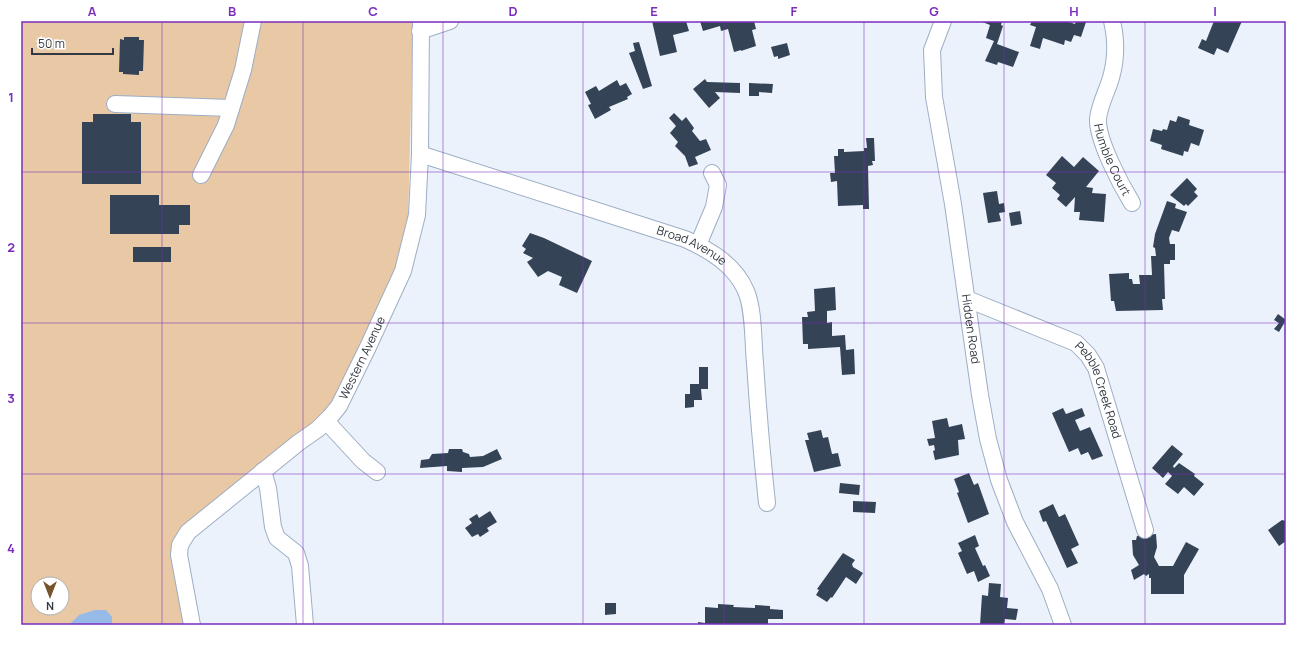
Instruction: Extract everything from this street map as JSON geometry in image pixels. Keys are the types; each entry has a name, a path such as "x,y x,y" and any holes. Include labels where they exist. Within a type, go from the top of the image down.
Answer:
{"street":[{"path":"200,175 226,125 243,70 253,21"},
{"path":"420,26 450,21"},
{"name":"Hidden Road","path":"943,21 932,50 934,97 953,204 980,395 999,480 1015,522 1050,589 1063,625"},
{"name":"Humble Court","path":"1112,21 1116,47 1109,83 1103,98 1098,123 1112,168 1132,203"},
{"name":"Western Avenue","path":"192,625 179,555 182,539 188,532 298,442 318,429 339,406 403,271 417,215 420,154 420,26"},
{"path":"115,104 231,108"},
{"name":"Broad Avenue","path":"420,154 516,184 698,245 705,248 733,269 747,292 752,318 760,442 767,503"},
{"path":"698,245 716,199 718,185 712,173"},
{"name":"Pebble Creek Road","path":"966,299 1076,343 1088,355 1096,368 1145,530"},
{"path":"326,421 363,461 377,472"},
{"path":"263,471 268,488 272,527 277,538 296,553 300,566 305,625"}],"shaded area":[{"path":"21,21 416,21 413,22 408,223 397,269 338,398 310,426 185,527 188,625 21,625"}],"water":[{"path":"95,610 106,610 112,617 112,625 69,625 79,615"}],"building":[{"path":"652,21 686,21 689,31 673,35 677,52 660,56"},
{"path":"700,21 754,21 756,29 752,30 756,46 734,52 728,29 721,31 720,26 703,31"},
{"path":"980,21 1002,21 1001,25 1003,26 997,44 1019,52 1013,67 998,62 997,65 985,61 994,41 986,38 990,25"},
{"path":"1032,21 1066,21 1075,24 1076,21 1086,22 1081,37 1074,35 1071,42 1065,40 1064,45 1043,38 1040,49 1030,46 1036,27 1030,25"},
{"path":"1214,21 1242,21 1228,53 1217,48 1214,55 1198,48 1202,39 1206,41"},
{"path":"124,37 139,37 139,40 144,40 143,71 139,71 139,75 123,74 123,72 119,72 120,39 124,40"},
{"path":"639,42 652,86 643,89 629,53 635,51 633,43"},
{"path":"787,43 790,55 778,59 778,56 774,57 771,47"},
{"path":"705,79 707,82 740,83 740,93 715,92 720,98 709,108 693,89"},
{"path":"617,80 620,86 626,83 632,94 627,97 628,99 609,107 611,110 595,119 588,105 591,104 585,92 596,86 599,91"},
{"path":"749,83 773,84 772,93 759,92 759,96 749,96"},
{"path":"674,113 682,121 686,117 694,128 692,131 700,141 706,139 711,150 695,157 698,164 689,167 685,156 675,146 678,142 670,133 676,126 669,118"},
{"path":"93,114 131,114 131,122 141,122 141,184 82,184 82,122 93,122"},
{"path":"1178,116 1190,120 1189,125 1204,130 1199,146 1191,143 1188,152 1184,151 1183,156 1161,149 1162,145 1150,141 1153,129 1162,131 1163,129 1167,130 1170,120 1176,122"},
{"path":"866,138 874,138 875,161 872,161 873,165 868,166 869,209 863,209 863,205 838,206 837,181 831,182 830,173 835,173 834,156 838,156 838,149 844,149 844,152 864,151 864,148 867,148"},
{"path":"1062,156 1074,167 1083,157 1099,171 1086,187 1093,188 1092,193 1106,194 1104,222 1079,220 1080,212 1074,212 1075,197 1066,207 1057,199 1060,195 1052,188 1056,183 1046,175"},
{"path":"1187,178 1197,189 1194,192 1198,196 1188,206 1186,204 1184,206 1170,195"},
{"path":"997,191 999,204 1004,203 1005,212 999,213 1001,221 988,223 983,193"},
{"path":"110,195 159,195 159,205 190,205 190,225 179,225 179,234 110,234"},
{"path":"1167,201 1176,204 1175,208 1187,212 1179,232 1172,230 1169,238 1170,244 1175,244 1175,260 1170,260 1170,264 1164,264 1165,299 1162,299 1163,310 1116,311 1114,301 1111,301 1109,274 1129,273 1129,279 1132,279 1133,284 1140,284 1139,275 1152,275 1151,256 1156,256 1155,248 1153,247 1155,234"},
{"path":"1020,211 1022,224 1011,226 1009,213"},
{"path":"530,233 544,238 592,261 577,293 559,285 562,277 548,271 538,277 527,262 533,258 523,253 526,249 522,246"},
{"path":"133,247 171,247 171,262 133,262"},
{"path":"835,287 836,310 827,311 827,323 832,322 832,336 845,335 846,350 854,349 855,374 842,375 840,347 808,349 808,344 803,344 802,317 808,317 807,312 815,311 814,289"},
{"path":"1278,314 1286,320 1279,332 1274,329 1279,323 1274,320"},
{"path":"699,367 708,367 708,389 701,389 702,400 694,400 694,407 685,408 685,394 690,394 690,384 699,384"},
{"path":"1063,408 1066,414 1082,408 1085,416 1075,420 1080,431 1090,427 1103,456 1092,460 1088,452 1081,455 1078,448 1069,452 1052,413"},
{"path":"947,418 949,427 962,424 965,439 958,440 959,455 935,460 933,451 935,450 934,445 929,446 927,439 935,438 932,421"},
{"path":"821,430 823,438 828,437 832,454 838,453 841,466 814,472 805,440 809,440 807,433"},
{"path":"1172,445 1183,454 1173,466 1174,468 1179,463 1195,474 1194,476 1204,484 1194,496 1184,487 1178,494 1165,484 1172,476 1168,472 1163,478 1152,468"},
{"path":"449,449 462,449 463,452 469,454 470,457 483,456 497,449 502,459 483,467 462,468 462,472 447,471 447,466 420,468 421,460 429,459 432,454 448,453"},
{"path":"969,473 974,485 978,483 989,514 968,523 957,493 959,492 954,479"},
{"path":"840,483 860,485 859,495 839,493"},
{"path":"853,501 876,502 875,513 853,512"},
{"path":"1053,504 1059,517 1065,514 1079,545 1071,549 1078,563 1067,568 1046,521 1043,522 1039,511"},
{"path":"490,511 497,522 487,528 489,531 480,537 478,534 472,537 465,528 472,523 469,519 477,514 479,518"},
{"path":"1282,520 1286,521 1286,541 1279,546 1268,530"},
{"path":"1156,534 1157,547 1154,557 1159,566 1173,566 1186,542 1199,549 1184,575 1184,594 1151,594 1151,578 1149,578 1149,574 1146,576 1144,574 1134,580 1131,570 1139,565 1133,555 1132,540 1136,540 1137,536"},
{"path":"975,535 979,546 975,548 983,566 985,565 990,576 978,582 974,571 967,574 958,553 962,551 958,543"},
{"path":"843,553 855,560 852,564 853,567 863,573 856,584 846,577 832,598 831,597 827,602 816,595 819,590 817,589"},
{"path":"989,583 1001,584 1000,597 1008,598 1007,608 1018,609 1016,620 1005,619 1004,625 980,625 982,595 988,596"},
{"path":"605,603 616,603 616,614 605,615"},
{"path":"718,604 734,605 733,607 755,608 755,605 770,606 770,609 783,610 783,619 768,619 768,625 698,625 698,622 705,623 705,607 718,608"}]}
